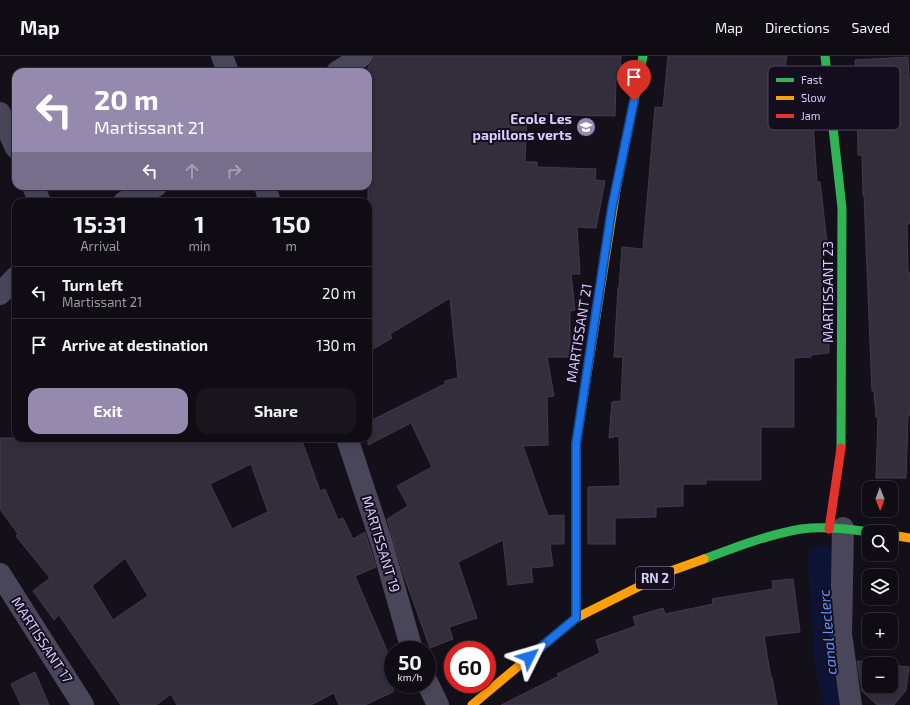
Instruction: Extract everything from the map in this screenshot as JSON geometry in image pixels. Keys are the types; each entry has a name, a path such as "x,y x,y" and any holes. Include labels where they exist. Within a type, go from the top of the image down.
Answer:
{"street":[{"path":"222,56 226,68"},
{"path":"343,68 362,56"},
{"name":"MARTISSANT 21","path":"576,618 576,444 612,207 642,56"},
{"name":"MARTISSANT 23","path":"825,56 826,66"},
{"path":"0,113 12,139"},
{"name":"MARTISSANT 23","path":"833,130 842,208 841,446 836,528"},
{"path":"132,198 148,190"},
{"path":"0,294 12,282"},
{"name":"MARTISSANT 19","path":"348,442 382,544 409,641"},
{"path":"836,528 841,634 851,705"},
{"name":"RN 2","path":"472,705 576,618 668,572 758,539 802,529 836,528 862,531"},
{"path":"898,536 910,538"},
{"name":"MARTISSANT 17","path":"0,574 84,705"},
{"path":"432,693 438,705"}],"building":[{"path":"374,56 621,56 620,80 616,80 615,116 527,114 525,162 537,162 537,167 596,169 595,180 605,181 596,228 577,227 580,274 571,274 575,310 570,311 570,357 547,357 554,396 547,397 548,445 523,446 548,516 564,515 564,544 550,544 553,566 531,568 533,582 508,585 503,540 458,562 477,618 449,627 453,639 444,641 444,643 436,646 436,641 427,641 403,573 387,519 408,506 397,486 432,467 411,423 368,445 368,442 372,442 372,420 445,384 445,381 458,378 450,298 390,334 392,338 372,350 372,198 368,198 368,190 372,190 372,68 368,67 373,62"},
{"path":"668,56 787,56 785,66 768,66 768,130 814,130 817,182 820,182 828,251 822,252 827,317 829,317 829,353 811,355 811,357 794,358 794,427 761,427 761,480 706,480 706,484 683,484 683,506 656,507 656,517 615,518 615,544 588,544 588,487 620,486 619,436 609,438 612,402 621,401 623,357 614,357 622,247 643,249 655,107 663,108"},
{"path":"908,57 910,80 910,224 907,224 908,273 910,273 910,415 908,415 906,478 876,478 878,417 876,417 874,391 872,391 862,155 858,155 858,130 900,130 900,66 855,66 855,60"},
{"path":"0,438 12,438 12,442 302,442 320,491 325,489 338,520 343,518 353,539 365,532 376,567 355,576 384,644 384,693 391,693 365,705 339,705 334,693 311,705 177,705 171,694 156,705 121,705 59,615 54,620 33,591 50,578 16,536 18,534 0,509","holes":["251,464 268,512 232,529 210,484","125,558 148,596 113,620 92,586"]},
{"path":"793,579 800,632 764,636 777,705 501,705 559,676 557,674 600,653 596,640 636,626 633,617 663,608 665,614 713,604 712,599 773,589 772,581"},
{"path":"857,661 862,662 862,691"},
{"path":"898,666 909,667 906,690 894,705 877,705 864,693 898,693"},
{"path":"35,672 49,705 21,705 11,684"}],"waterway":[{"name":"canal leclerc","path":"822,559 828,660 838,705"}],"traffic: fast":[{"path":"616,190 643,56"},
{"path":"825,56 826,66"},
{"path":"833,130 842,208 841,448"},
{"path":"704,559 764,538 801,529 827,528 862,531"}],"traffic: slow":[{"path":"576,487 576,444 616,190"},
{"path":"898,536 910,538"},
{"path":"472,705 576,618 668,572 704,559"}],"traffic: jam":[{"path":"829,529 841,448"},
{"path":"576,487 576,618"}],"place":[{"name":"Ecole Les papillons verts","path":"586,127"}],"route":[{"path":"529,657 576,618 576,444 612,207 634,101"}]}
